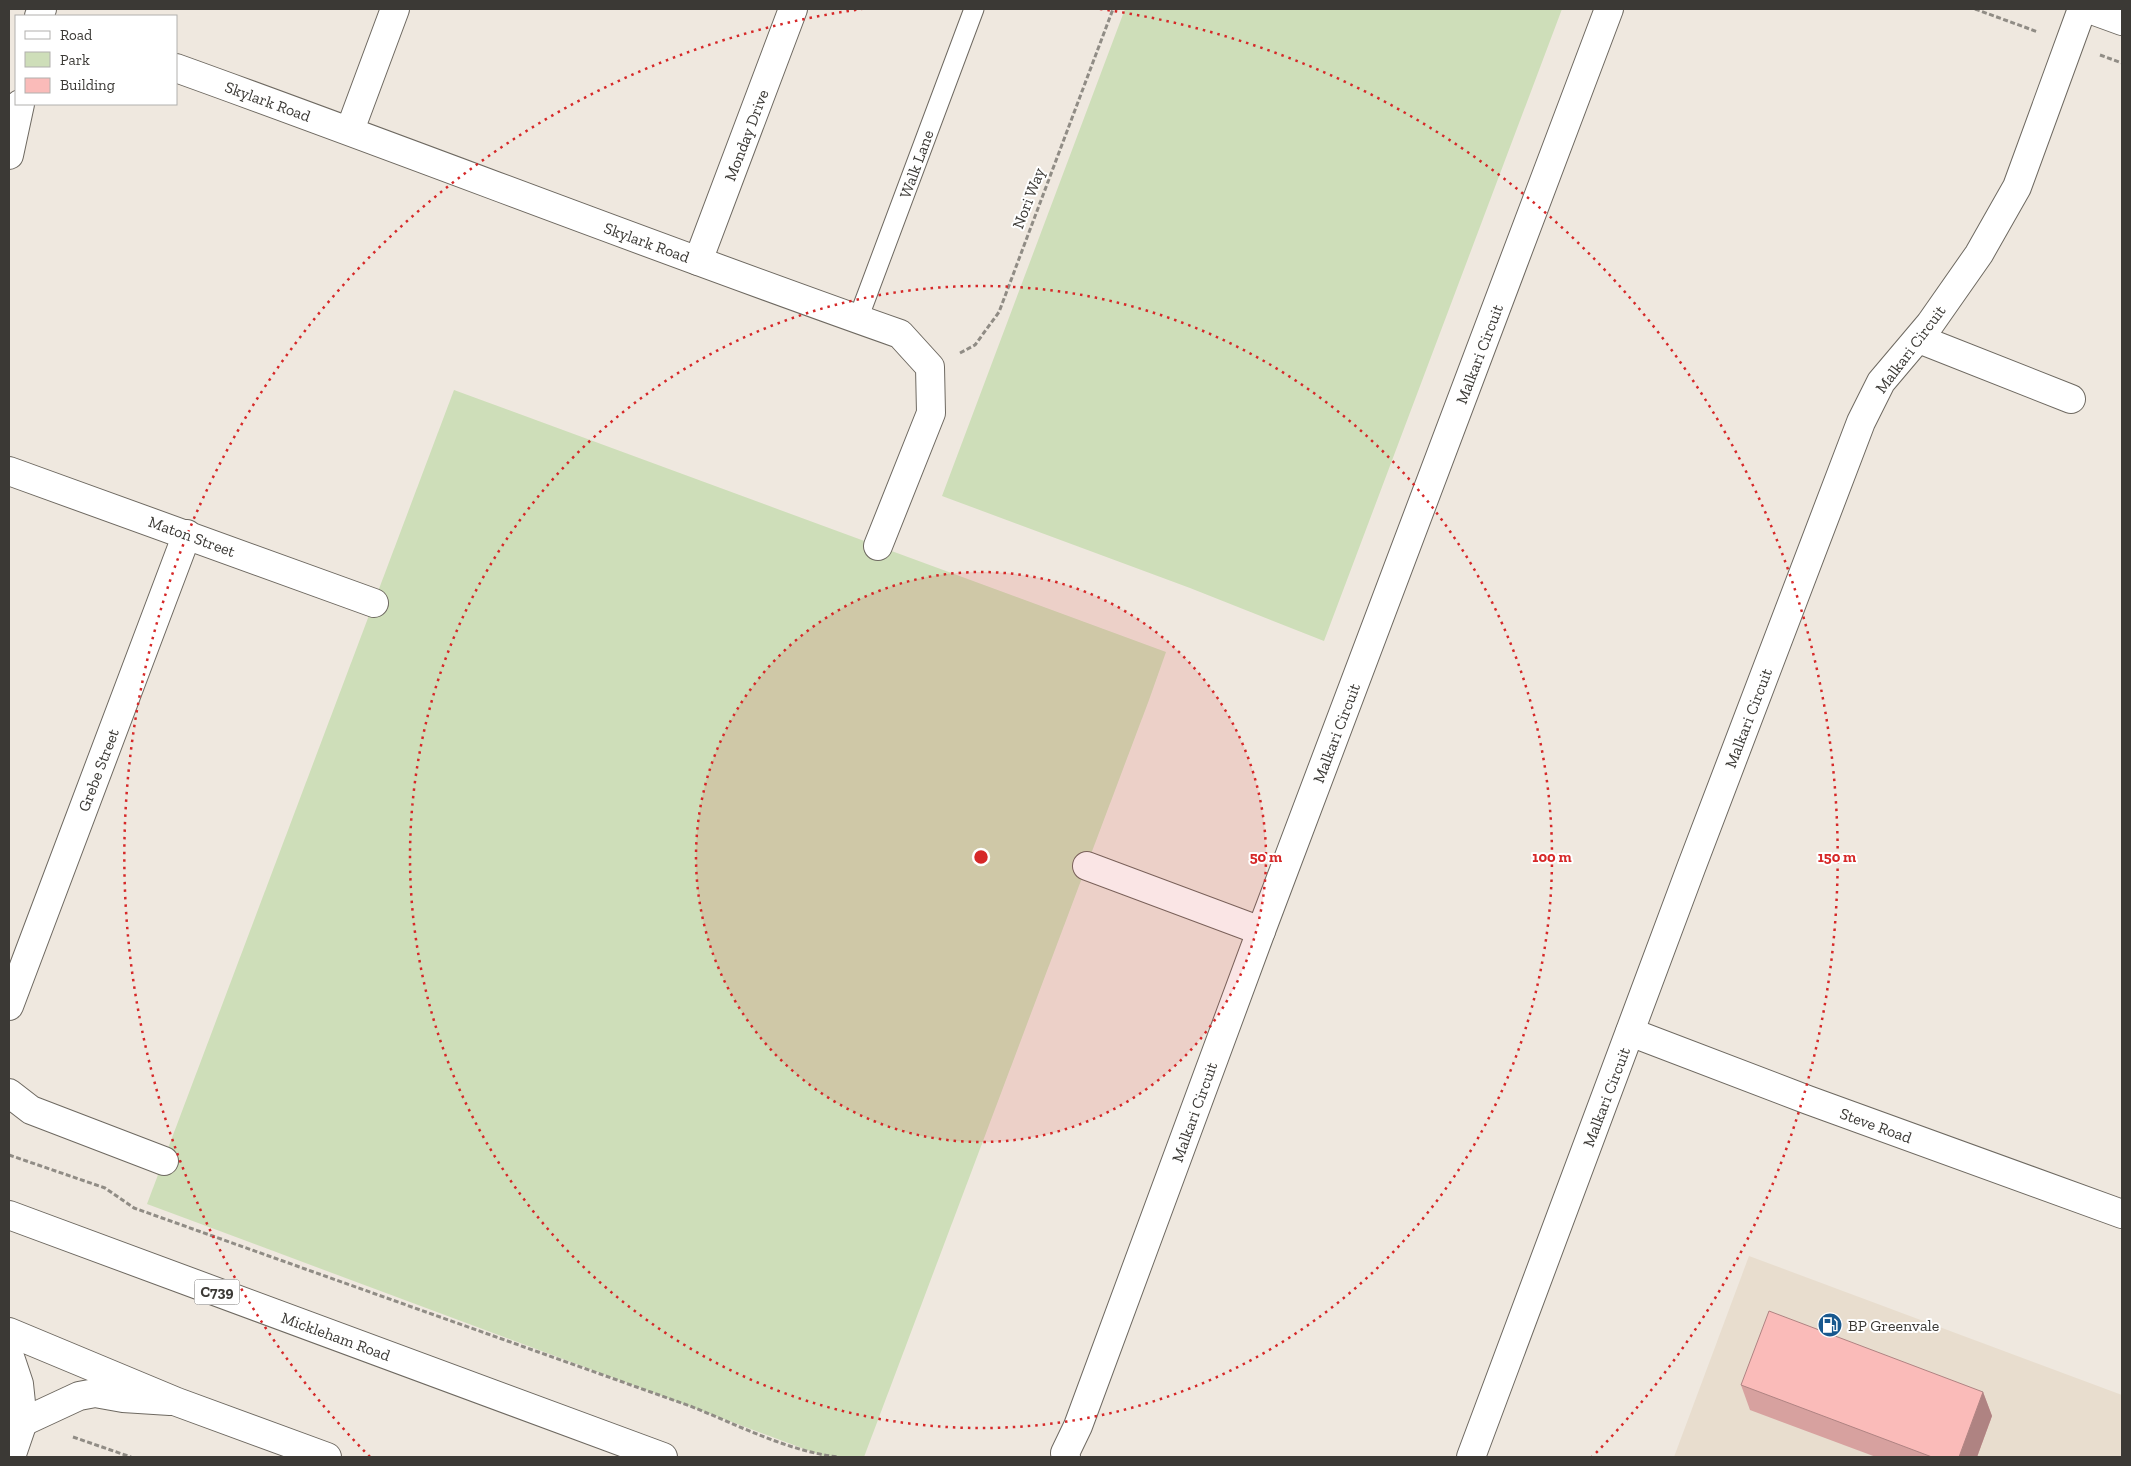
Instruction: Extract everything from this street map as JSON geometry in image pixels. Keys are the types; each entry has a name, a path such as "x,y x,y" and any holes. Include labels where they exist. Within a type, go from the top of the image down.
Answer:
{"street":[{"path":"350,130 395,9"},
{"name":"Monday Drive","path":"698,261 793,9"},
{"name":"Malkari Circuit","path":"1066,1457 1065,1453 1078,1426 1261,932 1609,9"},
{"name":"Malkari Circuit","path":"1470,1457 1861,422 1881,382 1919,339 1979,254 2017,187 2082,9"},
{"path":"2089,9 2122,21"},
{"name":"Skylark Road","path":"178,69 350,130 526,198 900,334 930,367"},
{"path":"9,155 20,105"},
{"path":"1919,339 2072,399"},
{"path":"878,546 931,413 930,367"},
{"name":"Maton Street","path":"9,471 374,603"},
{"name":"Grebe Street","path":"9,1006 187,534"},
{"path":"1087,866 1261,932"},
{"name":"Steve Road","path":"1630,1032 1808,1100 2122,1214"},
{"path":"9,1093 31,1110 164,1160"},
{"name":"Mickleham Road","path":"9,1215 663,1457"},
{"path":"9,1332 177,1402 327,1457"},
{"path":"9,1354 19,1384 23,1422 11,1457"},
{"path":"23,1422 79,1396 95,1393 123,1398 177,1402"}],"lane":[{"name":"Walk Lane","path":"858,319 974,9"}],"path":[{"name":"Nori Way","path":"930,367 975,345 999,312 1114,9"},
{"path":"9,1155 105,1188 134,1208 690,1406 817,1455 838,1457"}],"shaded area":[{"name":"BP Greenvale","path":"1749,1256 2122,1395 2122,1457 1674,1457"}],"green space":[{"path":"1125,9 1562,9 1324,641 1190,588 942,496"},
{"path":"454,390 1166,652 864,1457 826,1457 147,1204"}],"building":[{"path":"1769,1311 1983,1392 1959,1457 1932,1457 1741,1385"}],"place":[{"name":"BP Greenvale","path":"1830,1325"}]}
